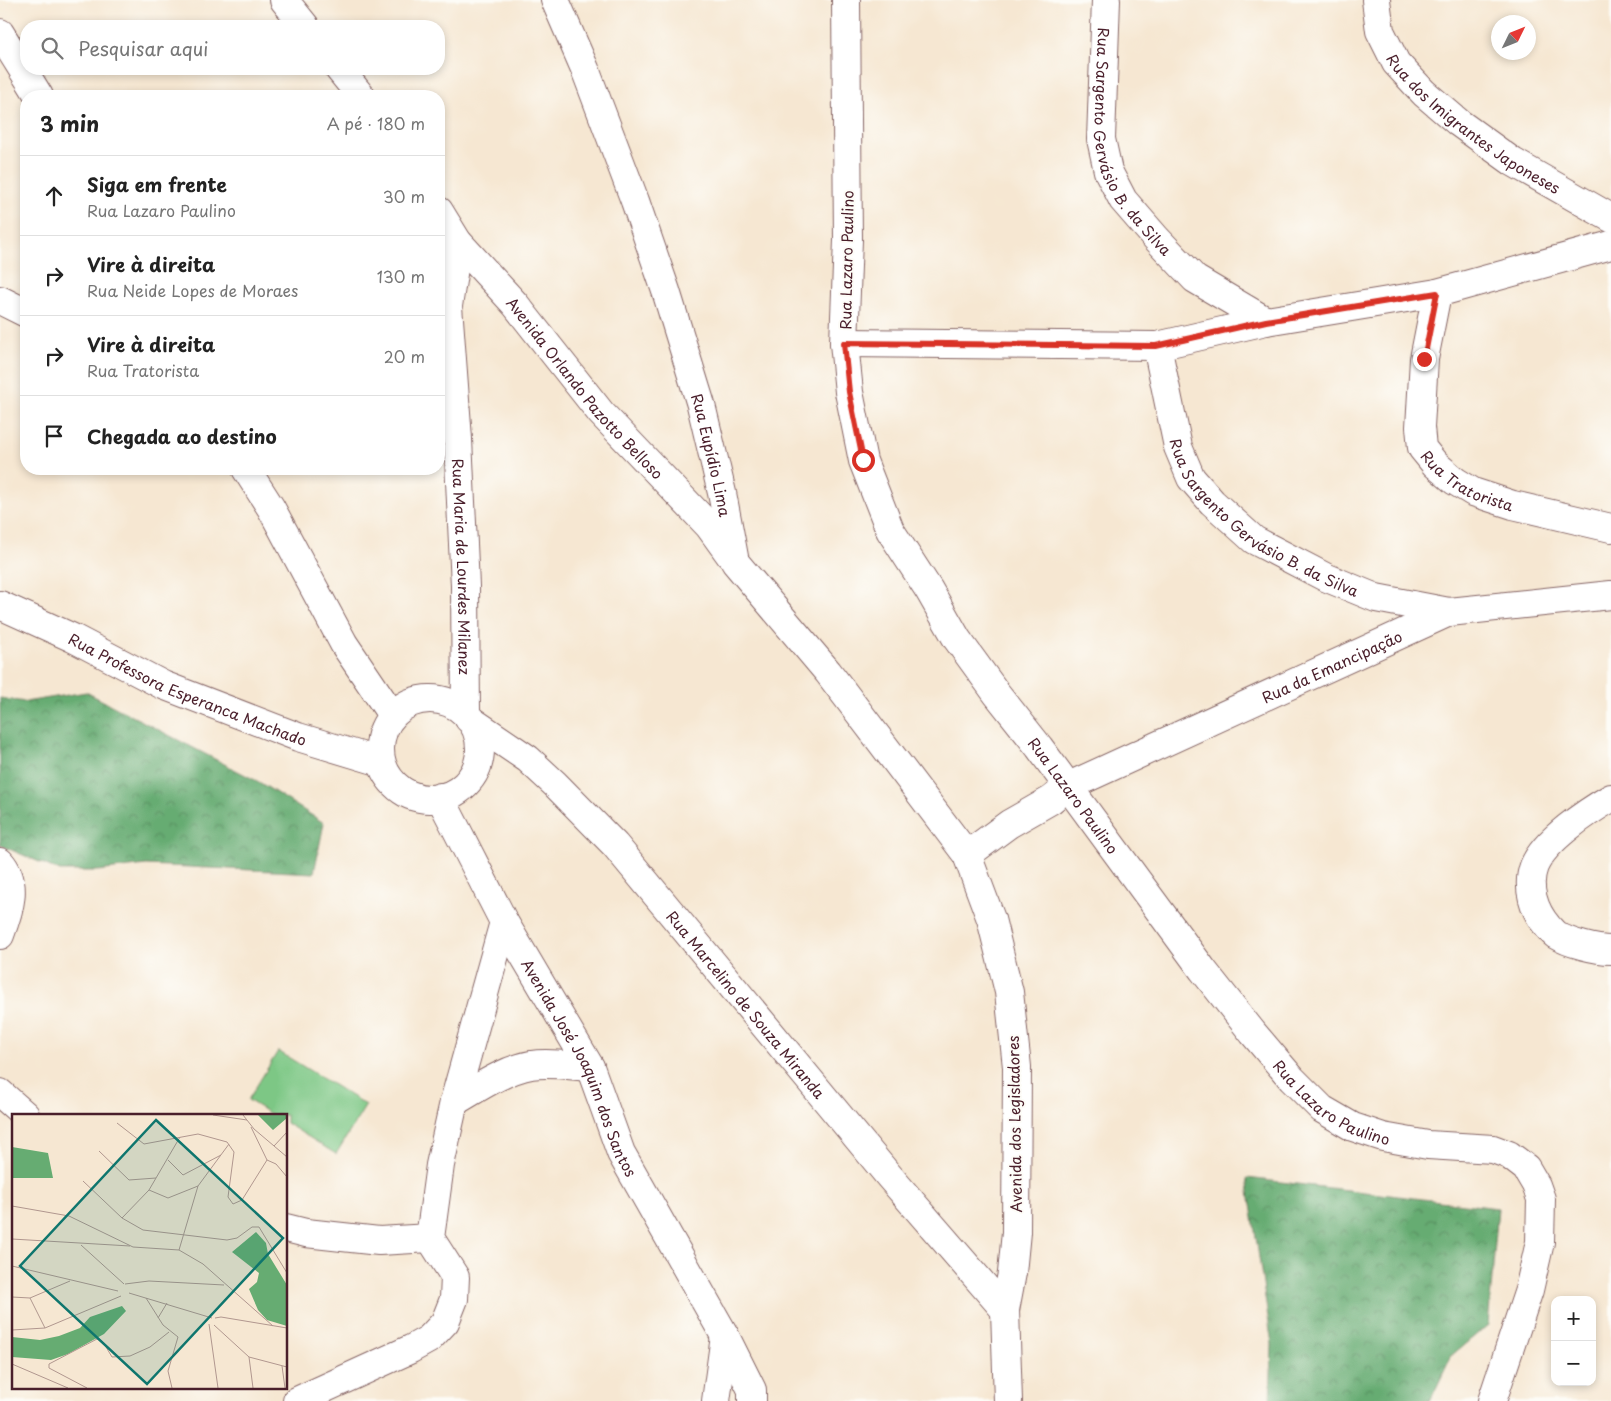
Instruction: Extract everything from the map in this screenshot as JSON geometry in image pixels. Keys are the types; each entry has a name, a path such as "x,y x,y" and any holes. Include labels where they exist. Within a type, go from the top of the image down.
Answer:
{"street":[{"path":"284,0 300,20"},
{"name":"Rua Eupídio Lima","path":"556,0 636,201 666,290 701,405 722,493 735,562 828,672 967,855"},
{"name":"Rua Lazaro Paulino","path":"846,0 848,240 844,343 849,392 863,460 890,530 957,639 997,694 1039,747 1203,970 1292,1080 1322,1109 1353,1127 1383,1137 1428,1146 1493,1149 1509,1155 1526,1168 1536,1185 1541,1199 1540,1242 1529,1290 1492,1401"},
{"name":"Rua Sargento Gervásio B. da Silva","path":"1106,0 1101,139 1108,171 1123,200 1195,279 1266,321"},
{"name":"Rua dos Imigrantes Japoneses","path":"1376,0 1380,31 1396,63 1424,93 1459,123 1513,162 1611,218"},
{"path":"0,33 20,65"},
{"path":"26,75 35,90"},
{"path":"344,75 356,90"},
{"name":"Avenida Orlando Pazotto Belloso","path":"445,221 458,242 515,304 601,413 709,526 735,562"},
{"name":"Rua Maria de Lourdes Milanez","path":"458,242 448,306 458,439 464,576 467,716"},
{"path":"844,343 1156,346 1266,321 1437,293 1611,245"},
{"name":"Rua Tratorista","path":"1437,293 1424,359 1420,427 1422,448 1435,464 1455,481 1474,492 1513,505 1611,528"},
{"path":"0,300 20,310"},
{"name":"Rua Sargento Gervásio B. da Silva","path":"1156,346 1178,447 1191,478 1212,502 1254,540 1325,577 1376,598 1449,612"},
{"path":"250,475 271,508 344,644 392,716"},
{"name":"Rua da Emancipação","path":"1067,787 1449,612 1611,595"},
{"name":"Rua Professora Esperanca Machado","path":"0,605 73,638 163,685 298,737 381,762"},
{"path":"420,699 437,699 452,704 467,716 475,728 479,744 478,760 472,776 461,788 447,796 430,799 414,796 400,788 388,776 381,762 380,746 383,729 392,716 405,705 420,699"},
{"name":"Rua Marcelino de Souza Miranda","path":"467,716 528,760 555,784 615,845 888,1176 1005,1310"},
{"path":"967,855 1009,824 1051,800 1067,787"},
{"name":"Avenida José Joaquim dos Santos","path":"440,797 504,922 590,1067 621,1153 725,1336 752,1390 752,1401"},
{"path":"1611,798 1592,809 1549,843 1534,866 1531,891 1539,917 1555,935 1580,945 1611,950"},
{"name":"Avenida dos Legisladores","path":"967,855 991,919 1009,992 1016,1067 1016,1232 1012,1273 1005,1310 1008,1401"},
{"path":"0,862 6,869 11,884 10,906 0,935"},
{"path":"297,1401 411,1349 429,1339 445,1322 454,1299 455,1277 430,1238 440,1165 454,1102 504,922"},
{"path":"454,1102 497,1078 532,1065 553,1064 590,1067"},
{"path":"0,1094 24,1114"},
{"path":"288,1228 306,1233 379,1241 430,1238"},
{"path":"716,1401 725,1336"}],"green space":[{"path":"86,692 259,782 324,823 314,873 146,865 98,871 60,871 0,845 0,698 25,702"},
{"path":"278,1051 366,1105 336,1154 288,1124 288,1114 270,1114 248,1100"},
{"path":"1247,1178 1498,1208 1488,1325 1452,1355 1430,1401 1270,1401 1272,1344"}],"route":[{"path":"863,460 849,392 844,343 1156,346 1266,321 1437,293 1424,359"}]}
